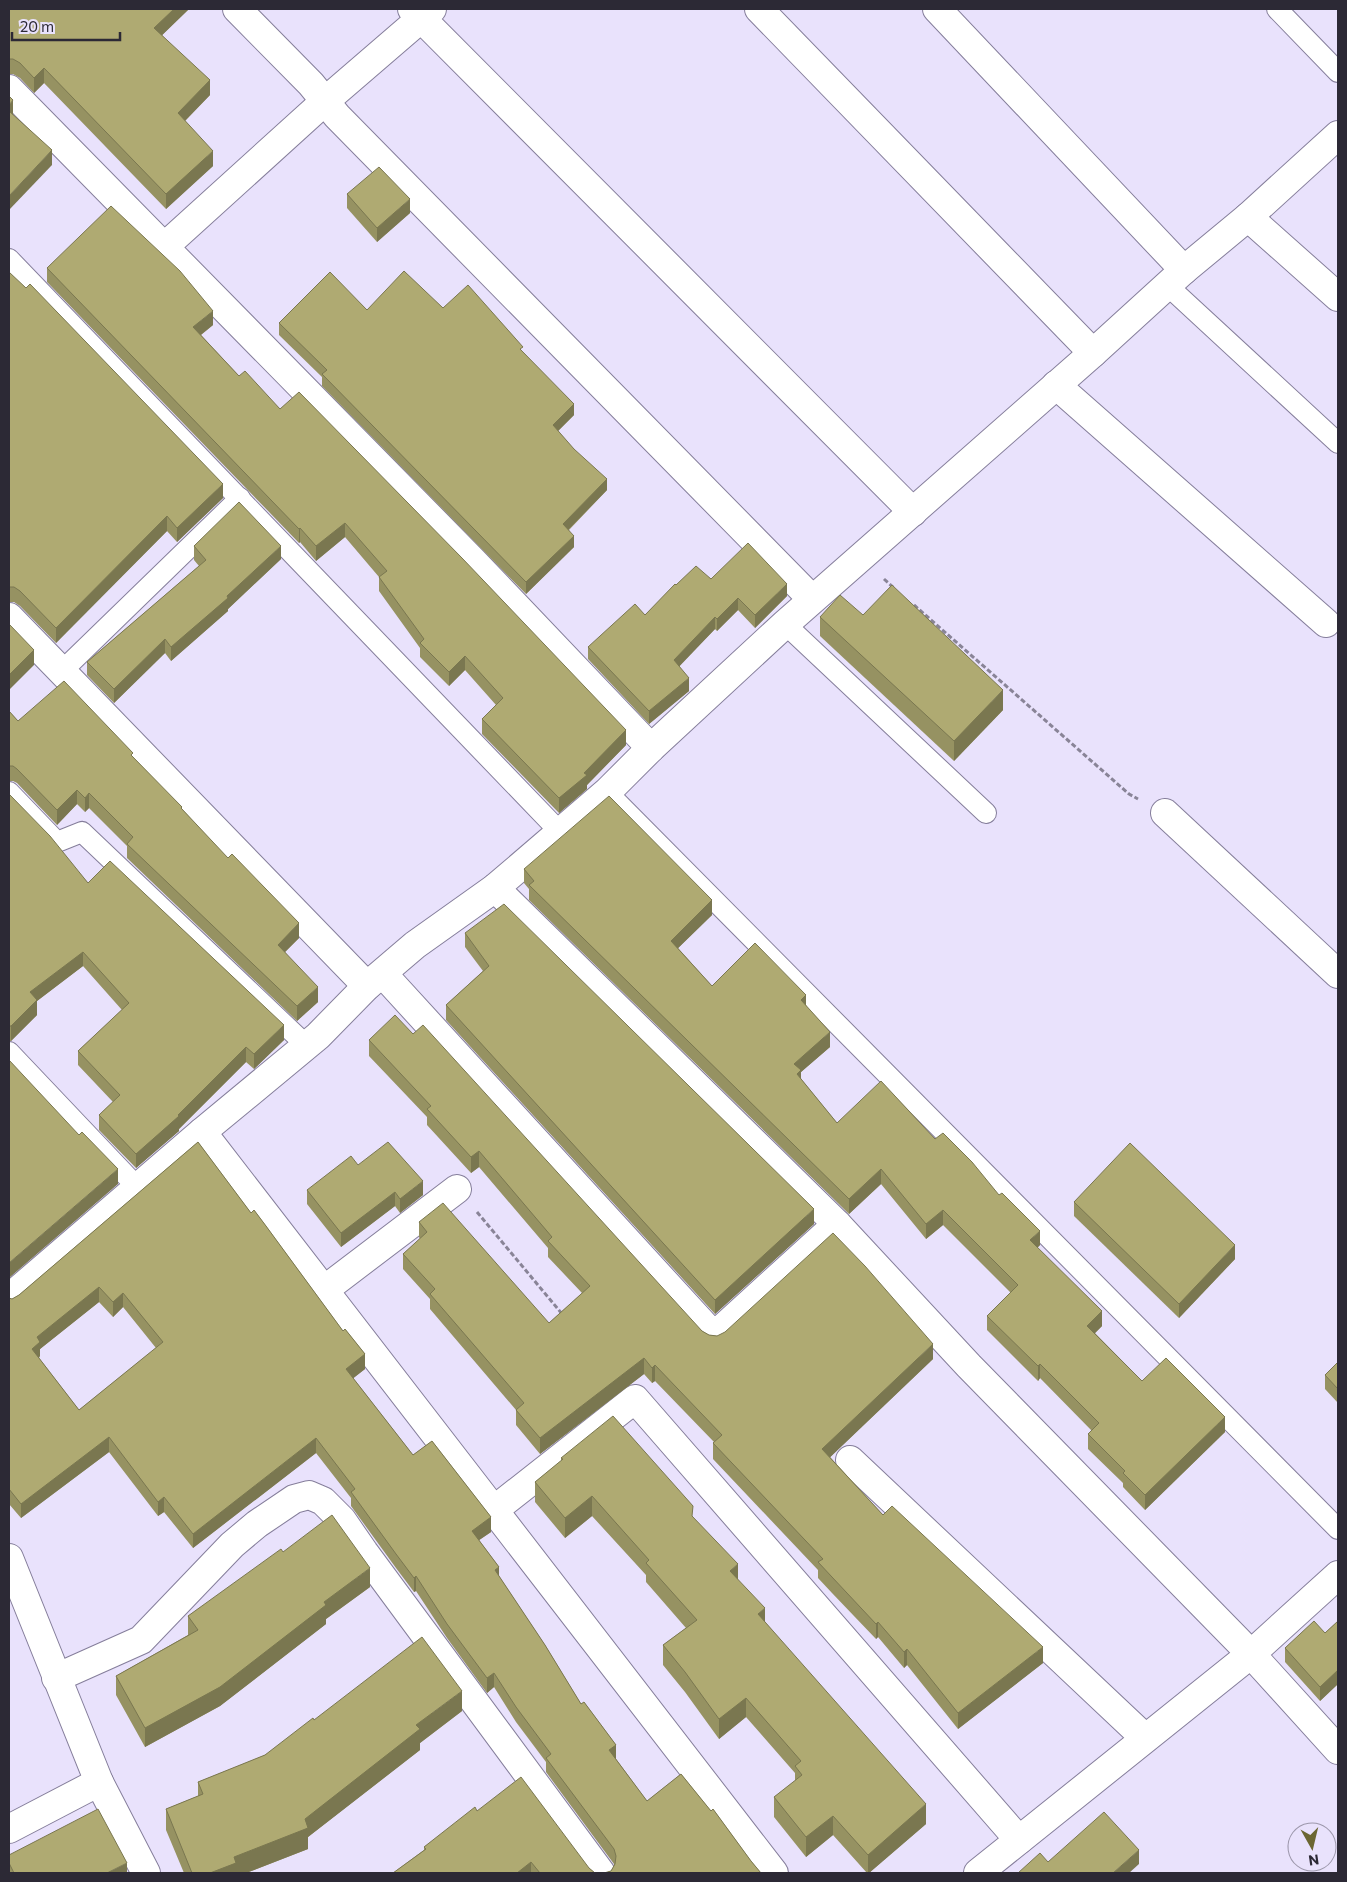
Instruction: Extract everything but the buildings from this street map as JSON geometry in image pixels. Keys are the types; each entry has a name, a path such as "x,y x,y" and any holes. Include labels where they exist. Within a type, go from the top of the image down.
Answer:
{"street":[{"path":"237,9 311,84 324,102 812,599"},
{"path":"759,9 1093,353"},
{"path":"937,9 1176,278"},
{"path":"164,247 422,12 913,512"},
{"path":"9,90 473,561 650,748"},
{"path":"9,1298 202,1132 307,1046 375,980 415,946 496,888 607,792 650,748 784,624 1338,136"},
{"path":"1248,217 1338,297"},
{"path":"1056,385 1326,623"},
{"path":"9,617 375,980 714,1336 837,1224"},
{"path":"1165,813 1338,974"},
{"path":"496,888 837,1224 969,1366 1251,1654 1338,1750"},
{"path":"202,1132 774,1873"},
{"path":"324,1290 457,1189"},
{"path":"494,1510 635,1399 1019,1840"},
{"path":"850,1460 1145,1738"},
{"path":"56,1678 141,1640 232,1545 257,1524 294,1499 309,1495 323,1501 342,1520 601,1873"},
{"path":"9,1558 99,1782 146,1873"},
{"path":"978,1873 1251,1654 1338,1574"},
{"path":"9,1829 99,1782"}],"lane":[{"path":"1277,9 1338,72"},
{"path":"9,259 560,832"},
{"path":"1176,278 1338,443"},
{"path":"62,671 240,498"},
{"path":"784,624 986,813"},
{"path":"9,792 57,842 82,832 307,1046"},
{"path":"607,792 1338,1529"},
{"path":"9,1052 138,1188"}],"path":[{"path":"860,558 897,591"},
{"path":"912,604 1129,794 1165,813"},
{"path":"457,1189 565,1316"}]}
